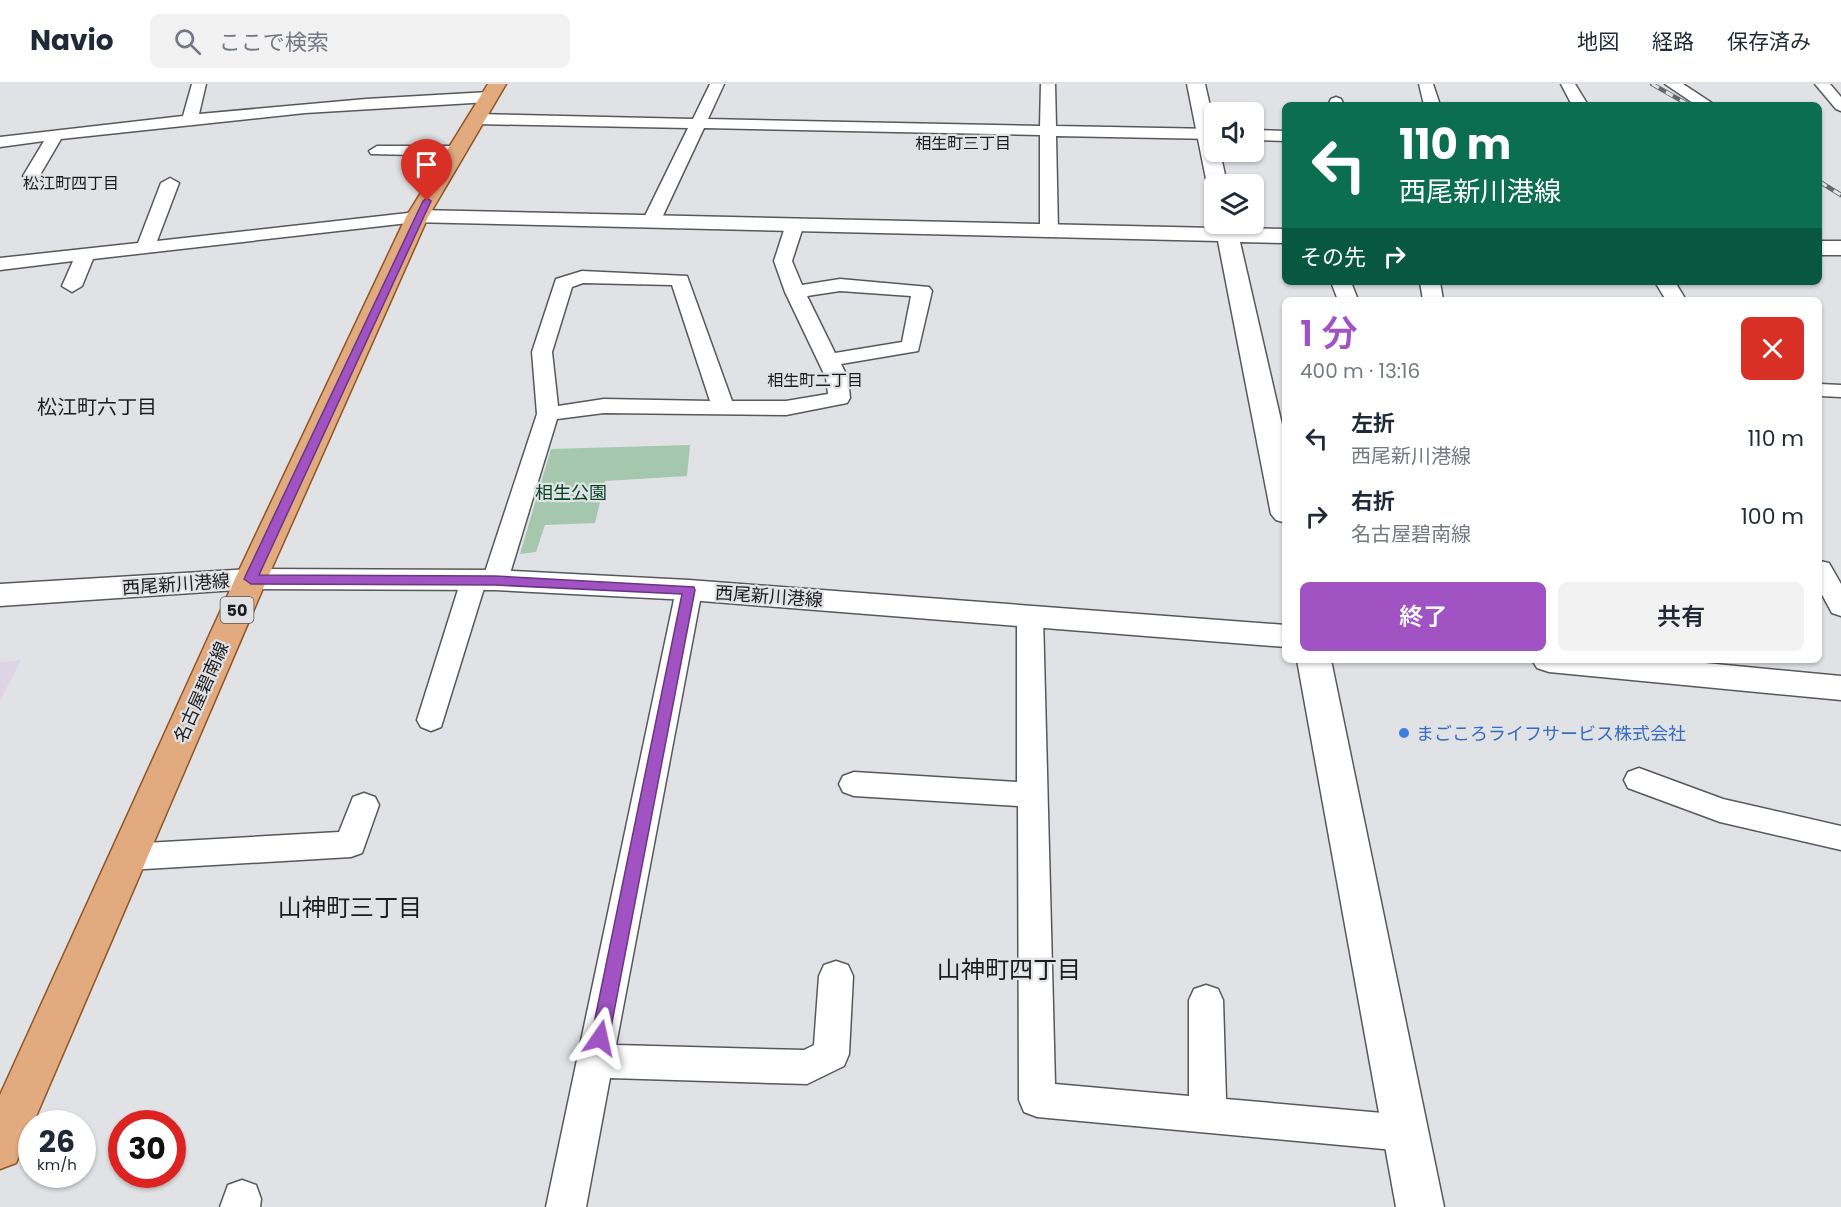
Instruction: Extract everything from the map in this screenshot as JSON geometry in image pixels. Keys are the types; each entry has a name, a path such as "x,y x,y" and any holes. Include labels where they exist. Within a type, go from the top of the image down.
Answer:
{"main road":[{"name":"名古屋碧南線","path":"0,1147 251,579 417,217 488,100"}],"street":[{"path":"190,119 199,84"},
{"path":"651,222 717,84"},
{"path":"1048,84 1049,231"},
{"path":"1196,84 1204,111"},
{"path":"1426,84 1431,102"},
{"path":"1568,84 1578,102"},
{"path":"1672,84 1702,102"},
{"path":"1822,84 1841,106"},
{"path":"0,142 190,119 391,100 488,100 697,123 1204,134"},
{"path":"31,176 56,135"},
{"path":"1264,135 1282,136"},
{"path":"377,151 457,151"},
{"path":"145,248 170,183"},
{"path":"0,264 417,217 1049,231 1204,229"},
{"path":"548,414 604,406 786,408 839,398 837,378 795,292 783,261 794,227"},
{"path":"1264,233 1282,236"},
{"path":"1228,234 1282,494"},
{"path":"1822,248 1841,248"},
{"path":"72,286 85,255"},
{"path":"431,720 548,414 542,352 563,283 582,277 680,280 723,407"},
{"path":"795,292 840,285 922,291 911,347 828,360"},
{"path":"1822,390 1841,391"},
{"path":"1822,573 1841,607"},
{"name":"西尾新川港線","path":"0,596 251,579 484,580 689,590 1282,636"},
{"path":"566,1207 689,590"},
{"path":"1030,616 1038,1100 1405,1133"},
{"path":"1315,663 1420,1207"},
{"path":"1620,663 1841,688"},
{"path":"1639,780 1720,810 1841,838"},
{"path":"854,784 1033,795"},
{"path":"128,857 351,844 363,805"},
{"path":"595,1061 807,1067 831,1054 836,976"},
{"path":"1206,1000 1208,1115"}],"shaded area":[{"path":"21,660 0,701 0,662"}],"green space":[{"name":"相生公園","path":"690,445 687,476 605,481 595,523 545,525 536,552 520,554 551,449"}],"railway":[{"path":"1652,84 1684,102"},
{"path":"1822,183 1841,195"}],"place":[{"name":"まごころライフサービス株式会社","path":"1404,733"}],"district":[{"name":"相生町三丁目","path":"963,143"},
{"name":"松江町四丁目","path":"71,183"},
{"name":"相生町二丁目","path":"815,380"},
{"name":"松江町六丁目","path":"97,407"},
{"name":"山神町三丁目","path":"350,907"},
{"name":"山神町四丁目","path":"1009,969"}],"route":[{"path":"427,201 417,217 251,579 495,580 689,590 600,1038"}]}
